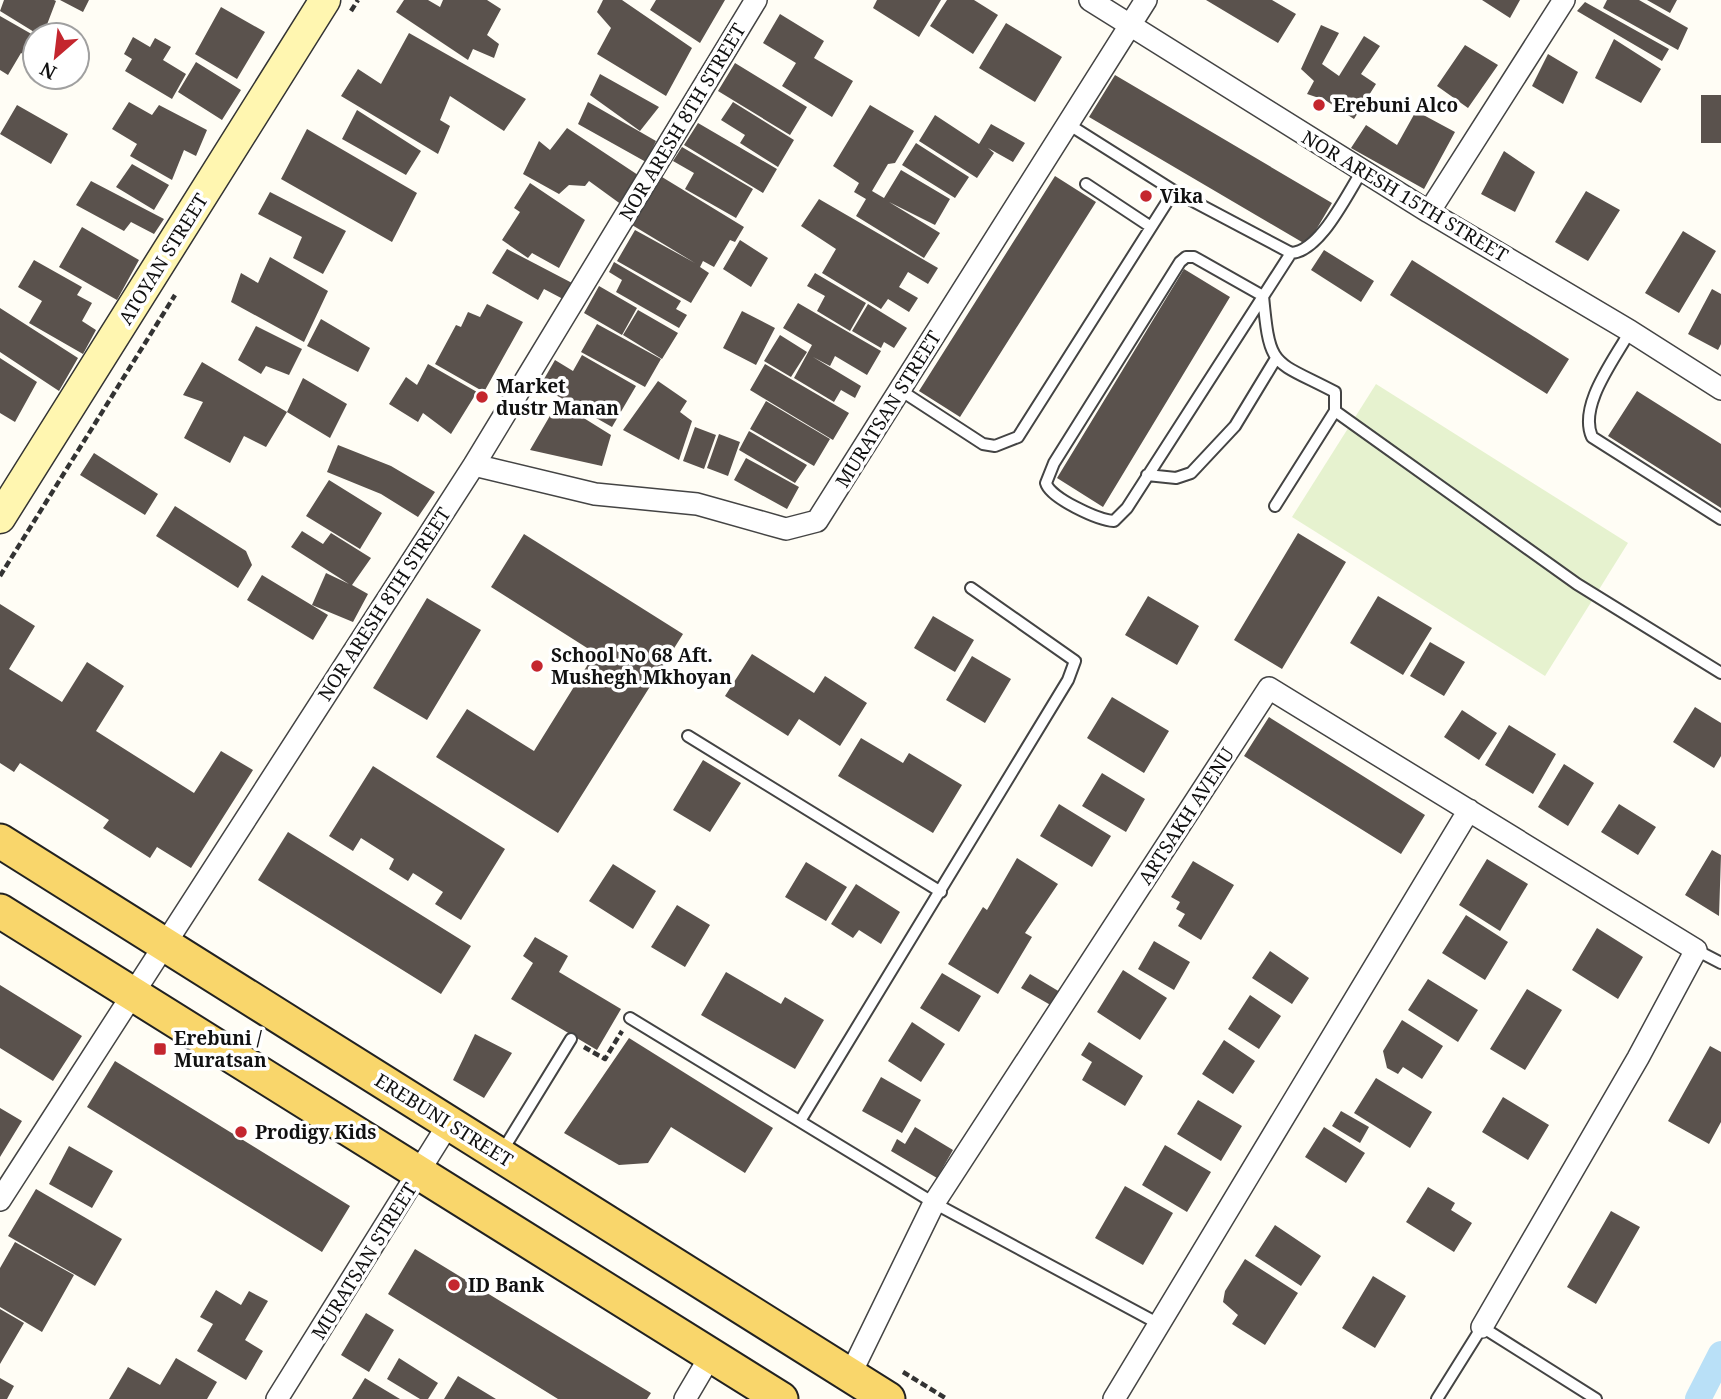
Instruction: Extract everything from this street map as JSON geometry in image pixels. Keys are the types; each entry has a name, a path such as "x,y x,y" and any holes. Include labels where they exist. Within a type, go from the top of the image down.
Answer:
{"main road":[{"name":"ATOYAN STREET","path":"0,518 325,0"},
{"name":"EREBUNI STREET","path":"0,841 888,1399"},
{"path":"0,911 781,1399"}],"street":[{"name":"NOR ARESH 8TH STREET","path":"0,1200 474,465 756,0"},
{"name":"NOR ARESH 15TH STREET","path":"1090,0 1362,171 1630,331 1721,389"},
{"name":"MURATSAN STREET","path":"474,465 596,494 697,503 786,529 817,522 1146,0"},
{"path":"1429,212 1564,0"},
{"name":"ARTSAKH AVENU","path":"850,1375 934,1203 1269,688 1696,950"},
{"path":"1114,1399 1468,810"},
{"path":"1482,1327 1638,1058 1696,950"},
{"name":"MURATSAN STREET","path":"277,1399 449,1123"},
{"path":"685,1399 711,1355"}],"lane":[{"path":"1068,124 1174,191 1291,253 1299,253 1316,241 1362,171"},
{"path":"1086,184 1151,227"},
{"path":"900,390 983,444 995,446 1018,437 1174,191"},
{"path":"1263,296 1194,257 1186,257 1180,262 1054,463 1046,483 1051,493 1102,521 1114,522 1147,475 1291,253"},
{"path":"1263,296 1268,343 1275,360 1335,392 1335,411 1275,506"},
{"path":"1630,331 1590,409 1587,425 1592,437 1721,519"},
{"path":"1147,475 1176,478 1191,473 1236,426 1275,360"},
{"path":"1335,411 1577,584 1721,673"},
{"path":"800,1121 1068,680 1075,661 971,588"},
{"path":"688,736 941,892"},
{"path":"1696,950 1721,963"},
{"path":"630,1018 934,1203 1159,1324"},
{"path":"499,1155 571,1039"},
{"path":"1437,1399 1482,1327 1596,1399"}],"path":[{"path":"571,1039 605,1059 630,1018"}],"green space":[{"path":"1376,384 1628,543 1545,676 1292,517"}],"building":[{"path":"4,0 56,1 48,21 21,21 21,24 0,11"},
{"path":"60,0 89,0 83,12"},
{"path":"404,0 428,0 440,7 443,0 487,0 501,9 487,35 499,44 494,58 473,49 468,60 396,12"},
{"path":"603,0 622,0 692,48 666,96 597,54 611,28 597,12"},
{"path":"656,0 725,0 700,43 650,10"},
{"path":"877,0 941,0 919,37 873,8"},
{"path":"947,0 974,0 998,15 973,54 930,26"},
{"path":"1206,0 1272,0 1296,14 1278,43"},
{"path":"1482,0 1520,0 1510,18"},
{"path":"1607,0 1639,0 1688,28 1678,50 1603,8"},
{"path":"1647,0 1677,0 1670,13"},
{"path":"1585,2 1669,49 1662,61 1577,11"},
{"path":"221,7 265,32 237,79 195,54"},
{"path":"780,14 824,41 814,58 853,81 832,117 782,86 796,63 763,43"},
{"path":"0,16 21,28 21,53 8,75 0,70"},
{"path":"1006,23 1062,57 1035,102 979,68"},
{"path":"1321,25 1339,33 1322,64 1339,76 1364,36 1380,46 1361,74 1376,84 1354,119 1325,100 1307,94 1314,81 1301,69"},
{"path":"409,33 526,99 504,131 450,96 440,120 450,126 438,154 341,96 358,69 381,84"},
{"path":"133,37 150,47 155,38 171,47 163,60 186,74 172,99 125,71 132,59 124,54"},
{"path":"1614,39 1661,69 1641,103 1595,78"},
{"path":"1465,45 1498,65 1468,108 1437,86"},
{"path":"1548,54 1578,72 1563,104 1532,86"},
{"path":"196,62 241,90 222,120 178,92"},
{"path":"735,63 807,107 790,135 718,91"},
{"path":"600,74 659,107 640,131 590,95"},
{"path":"1115,75 1332,203 1307,245 1089,117"},
{"path":"1701,95 1721,95 1721,143 1701,143"},
{"path":"129,102 152,115 159,105 207,130 196,156 184,150 172,180 130,156 137,144 112,129"},
{"path":"588,102 656,141 646,162 578,124"},
{"path":"733,102 794,140 778,167 740,143 745,135 721,120"},
{"path":"17,105 68,134 51,164 0,134"},
{"path":"870,105 914,131 895,163 888,164 872,191 884,198 901,170 950,199 935,225 889,202 940,233 924,258 856,216 866,199 854,192 859,183 833,166"},
{"path":"357,110 421,151 406,175 342,139"},
{"path":"1416,111 1455,132 1424,189 1351,148 1366,125 1397,145"},
{"path":"935,115 979,144 991,124 1025,143 1013,162 988,148 994,153 977,178 919,141"},
{"path":"698,123 777,169 763,193 684,145"},
{"path":"567,128 638,175 622,205 589,181 585,186 569,185 559,194 523,174 539,141 550,150"},
{"path":"307,129 417,193 392,242 281,179"},
{"path":"916,143 969,177 955,198 902,165"},
{"path":"682,147 753,189 736,218 685,189 694,173 673,161"},
{"path":"1504,151 1535,172 1515,212 1481,194"},
{"path":"132,164 169,185 154,210 116,187"},
{"path":"1055,176 1096,202 960,417 919,391"},
{"path":"662,177 744,227 735,242 730,240 714,267 703,261 700,267 709,273 691,303 617,261 635,230 695,263 632,225"},
{"path":"91,181 164,219 154,234 131,222 124,231 76,205"},
{"path":"530,183 585,220 559,268 532,253 528,258 502,240 520,212 514,208"},
{"path":"1586,191 1620,210 1588,261 1555,242"},
{"path":"270,192 346,231 323,274 293,258 302,237 258,214"},
{"path":"819,199 938,268 928,284 908,272 899,287 918,298 909,312 888,299 881,309 822,273 836,249 801,226"},
{"path":"82,227 139,260 117,300 59,267"},
{"path":"1683,231 1716,251 1679,313 1645,293"},
{"path":"740,240 768,258 751,287 723,269"},
{"path":"507,249 574,284 563,299 544,289 538,300 492,273"},
{"path":"1324,250 1374,281 1361,302 1311,270"},
{"path":"270,257 328,291 304,342 231,302 241,273 258,283"},
{"path":"34,260 82,287 77,295 92,303 82,321 96,330 83,354 29,323 42,301 18,287"},
{"path":"1412,260 1569,359 1547,394 1390,295"},
{"path":"614,262 681,301 676,309 687,315 679,328 616,292 622,280 609,272"},
{"path":"1184,269 1230,297 1103,507 1057,478"},
{"path":"815,273 866,303 850,331 817,311 825,296 807,286"},
{"path":"599,286 637,308 622,335 584,313"},
{"path":"1712,289 1721,294 1721,344 1718,350 1688,334"},
{"path":"798,303 881,351 867,375 835,356 830,366 813,357 861,386 855,398 841,390 834,402 794,378 812,345 783,328"},
{"path":"487,304 523,322 484,392 435,364 456,325 461,327 468,312 480,317"},
{"path":"868,304 907,328 894,348 884,342 881,348 852,331"},
{"path":"0,308 78,358 59,391 0,352"},
{"path":"638,310 678,333 662,359 623,335"},
{"path":"742,311 775,328 756,365 723,348"},
{"path":"321,319 370,348 358,372 307,346"},
{"path":"597,324 661,359 645,387 581,352"},
{"path":"256,326 302,349 289,375 266,366 261,374 238,360"},
{"path":"780,335 807,352 791,377 764,361"},
{"path":"582,355 636,386 612,427 540,386 555,360 573,371"},
{"path":"0,358 37,382 15,422 0,413"},
{"path":"202,362 287,412 266,447 244,436 230,463 184,438 203,402 183,395"},
{"path":"428,364 477,392 451,434 423,413 418,422 389,404 406,377 417,385"},
{"path":"765,364 849,413 833,440 750,390"},
{"path":"303,378 347,404 330,438 287,412"},
{"path":"658,381 687,401 680,412 692,421 679,460 623,430"},
{"path":"1637,391 1721,444 1721,508 1608,436"},
{"path":"766,401 830,439 814,466 750,429"},
{"path":"558,402 611,435 602,466 530,450"},
{"path":"695,427 716,435 704,469 683,461"},
{"path":"749,431 807,465 795,483 739,450"},
{"path":"719,434 740,442 728,476 707,468"},
{"path":"338,445 391,466 435,492 418,517 381,494 327,472"},
{"path":"94,453 158,494 145,515 80,475"},
{"path":"746,458 799,487 787,509 734,480"},
{"path":"329,480 382,513 360,549 306,516"},
{"path":"175,506 246,551 252,565 238,588 156,536"},
{"path":"302,531 323,544 331,533 371,558 352,585 368,594 353,622 312,605 326,573 349,584 291,547"},
{"path":"1298,533 1346,562 1282,669 1234,640"},
{"path":"524,534 683,634 558,833 436,757 467,709 534,751 595,653 491,587"},
{"path":"262,575 328,615 313,640 247,600"},
{"path":"1148,596 1199,626 1177,665 1125,635"},
{"path":"1378,596 1432,628 1403,675 1350,643"},
{"path":"427,598 481,630 427,720 373,688"},
{"path":"0,604 35,626 9,669 62,702 87,662 124,686 96,731 194,793 221,751 253,770 191,868 157,847 150,858 103,828 109,820 20,763 14,772 0,763"},
{"path":"933,616 974,640 955,672 914,648"},
{"path":"1430,642 1465,662 1444,696 1410,676"},
{"path":"752,654 814,693 825,676 867,703 840,746 799,719 788,736 725,696"},
{"path":"972,656 1011,679 985,723 946,700"},
{"path":"1112,697 1169,731 1144,773 1087,738"},
{"path":"1695,707 1721,723 1721,756 1714,768 1673,742"},
{"path":"1462,710 1497,733 1479,760 1444,737"},
{"path":"1269,717 1425,815 1401,854 1244,756"},
{"path":"1509,725 1556,754 1533,794 1485,765"},
{"path":"861,738 903,763 909,753 962,785 933,833 838,776"},
{"path":"703,760 741,783 710,832 673,810"},
{"path":"1564,764 1594,783 1568,826 1538,807"},
{"path":"373,766 505,849 461,920 435,904 443,892 413,873 408,881 389,869 394,859 361,838 353,851 329,836"},
{"path":"1102,773 1145,799 1126,832 1082,806"},
{"path":"1059,804 1111,836 1092,867 1040,836"},
{"path":"1619,804 1656,827 1638,855 1601,832"},
{"path":"288,832 471,946 441,994 258,880"},
{"path":"1712,850 1721,855 1719,916 1685,895"},
{"path":"1017,858 1058,884 1025,933 1032,937 998,994 948,964 983,907 987,910"},
{"path":"1487,859 1528,884 1500,931 1459,905"},
{"path":"1193,861 1234,885 1201,940 1178,926 1185,914 1176,909 1180,902 1171,897"},
{"path":"806,862 847,887 826,921 785,897"},
{"path":"613,864 656,891 633,929 589,901"},
{"path":"856,884 900,912 881,944 859,930 853,938 831,924"},
{"path":"677,905 710,925 685,967 651,947"},
{"path":"1466,915 1508,942 1485,980 1442,953"},
{"path":"1597,928 1643,957 1618,999 1572,970"},
{"path":"535,937 568,956 559,972 621,1009 597,1050 511,999 533,963 523,956"},
{"path":"1154,941 1190,962 1174,990 1138,969"},
{"path":"1270,951 1309,978 1292,1004 1252,978"},
{"path":"1123,970 1167,998 1140,1040 1097,1012"},
{"path":"726,972 781,1004 785,997 824,1020 795,1069 701,1015"},
{"path":"942,973 981,996 959,1032 920,1008"},
{"path":"1030,974 1065,995 1054,1007 1021,988"},
{"path":"1428,979 1478,1010 1458,1042 1408,1010"},
{"path":"0,985 82,1036 53,1081 0,1048"},
{"path":"1527,989 1562,1010 1525,1070 1490,1049"},
{"path":"1250,995 1281,1016 1259,1049 1228,1029"},
{"path":"1402,1020 1443,1046 1422,1079 1403,1067 1398,1074 1387,1068 1383,1051"},
{"path":"912,1022 945,1044 921,1082 888,1061"},
{"path":"475,1034 512,1053 484,1098 453,1080"},
{"path":"629,1038 773,1128 745,1173 671,1127 648,1163 619,1165 564,1133"},
{"path":"1224,1040 1255,1061 1233,1094 1202,1074"},
{"path":"1089,1042 1143,1076 1125,1106 1082,1080 1092,1062 1081,1055"},
{"path":"1710,1046 1721,1052 1721,1122 1709,1144 1668,1121"},
{"path":"115,1061 350,1206 322,1252 87,1107"},
{"path":"881,1077 921,1100 902,1133 862,1111"},
{"path":"1376,1078 1432,1112 1410,1148 1354,1113"},
{"path":"1503,1097 1549,1125 1528,1160 1482,1132"},
{"path":"1198,1100 1242,1126 1221,1161 1177,1134"},
{"path":"0,1108 22,1121 0,1157"},
{"path":"1341,1111 1369,1127 1360,1143 1332,1126"},
{"path":"915,1127 953,1150 937,1178 891,1151 897,1139 905,1144"},
{"path":"1324,1127 1365,1153 1346,1183 1305,1157"},
{"path":"1165,1145 1211,1172 1187,1212 1142,1185"},
{"path":"69,1146 113,1171 92,1208 49,1184"},
{"path":"1125,1186 1173,1213 1143,1265 1095,1238"},
{"path":"1428,1187 1455,1203 1451,1210 1472,1223 1454,1252 1406,1222"},
{"path":"36,1189 122,1239 95,1286 8,1236"},
{"path":"1611,1211 1640,1227 1596,1304 1567,1287"},
{"path":"1275,1225 1321,1256 1301,1286 1255,1256"},
{"path":"15,1242 74,1275 42,1332 0,1307 0,1268"},
{"path":"415,1249 651,1393 647,1399 558,1399 388,1294"},
{"path":"1245,1259 1298,1293 1265,1345 1232,1324 1238,1315 1223,1302 1225,1291"},
{"path":"1373,1276 1406,1296 1375,1348 1342,1328"},
{"path":"216,1290 241,1305 249,1291 268,1301 245,1340 263,1351 246,1380 197,1351 213,1324 200,1317"},
{"path":"0,1309 24,1323 0,1364"},
{"path":"366,1313 394,1330 369,1372 341,1355"},
{"path":"176,1358 217,1382 207,1399 109,1399 128,1367 160,1385"},
{"path":"399,1358 438,1383 428,1399 420,1399 387,1379"},
{"path":"458,1376 496,1399 444,1399"},
{"path":"0,1378 14,1386 7,1399 0,1399"},
{"path":"365,1378 400,1399 352,1399"}],"waterway":[{"path":"1698,1399 1721,1354"}],"place":[{"name":"Erebuni Alco","path":"1319,105"},
{"name":"Vika","path":"1146,196"},
{"name":"Market dustr Manan","path":"482,397"},
{"name":"School No 68 Aft. Mushegh Mkhoyan","path":"537,666"},
{"name":"Erebuni / Muratsan","path":"160,1049"},
{"name":"Prodigy Kids","path":"241,1132"},
{"name":"ID Bank","path":"454,1285"}]}
